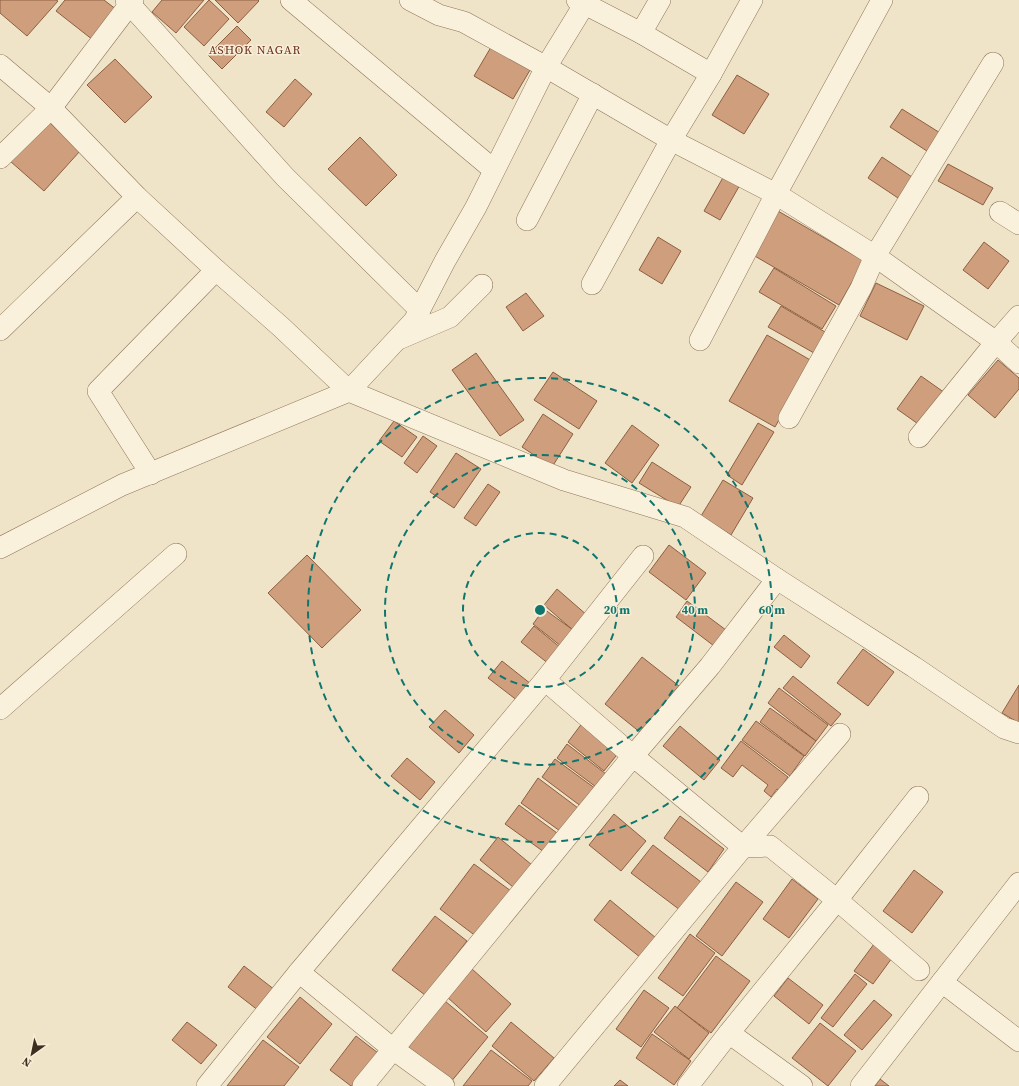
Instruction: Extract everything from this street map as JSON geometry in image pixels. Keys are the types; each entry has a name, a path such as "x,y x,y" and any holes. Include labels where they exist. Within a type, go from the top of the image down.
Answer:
{"street":[{"path":"291,0 494,170"},
{"path":"410,0 439,15 464,22 546,67 671,140 776,194 875,256 996,342 1019,363"},
{"path":"641,33 660,0"},
{"path":"592,284 671,140 711,74 752,0"},
{"path":"700,340 776,194 882,0"},
{"path":"0,158 51,108 129,1 286,177 420,310"},
{"path":"0,548 122,485 349,391 414,321 445,261 476,207 546,67 583,1 711,74"},
{"path":"789,418 861,288 875,256 993,63"},
{"path":"0,65 51,108 137,197 216,270 280,326 349,391 564,480 685,517 777,579 914,667 1004,728 1019,733"},
{"path":"528,220 593,94"},
{"path":"0,330 137,197"},
{"path":"1000,212 1019,224"},
{"path":"151,474 98,391 216,270"},
{"path":"396,340 450,317 482,284"},
{"path":"919,437 1019,316"},
{"path":"0,710 176,554"},
{"path":"206,1086 299,972 545,680 643,556"},
{"path":"363,1086 633,756 710,666 777,579"},
{"path":"545,680 633,756 743,847 770,846 837,900 919,970"},
{"path":"545,1086 743,847 840,734"},
{"path":"688,1086 918,797"},
{"path":"861,1086 1019,883"},
{"path":"299,972 393,1049 444,1086"},
{"path":"942,982 1019,1041"},
{"path":"729,1033 802,1086"}],"building":[{"path":"0,0 58,1 27,36 0,13"},
{"path":"65,0 104,0 117,10 93,40 56,11"},
{"path":"162,0 204,0 176,33 152,12"},
{"path":"209,0 229,19 204,46 184,27"},
{"path":"215,0 258,0 259,1 238,23"},
{"path":"237,26 251,40 222,69 208,55"},
{"path":"494,42 533,65 513,99 474,76"},
{"path":"115,59 152,97 125,123 87,85"},
{"path":"737,75 769,94 744,134 712,115"},
{"path":"295,79 312,94 284,127 266,112"},
{"path":"902,109 945,136 933,155 890,127"},
{"path":"47,120 80,151 44,191 10,161"},
{"path":"360,137 397,175 366,206 328,169"},
{"path":"882,157 918,181 904,202 868,178"},
{"path":"948,164 993,188 983,205 938,181"},
{"path":"725,174 741,183 720,220 704,211"},
{"path":"778,211 864,261 839,305 753,255"},
{"path":"658,237 681,251 662,284 639,270"},
{"path":"984,242 1009,261 988,289 963,270"},
{"path":"774,268 836,306 822,329 759,292"},
{"path":"876,283 924,306 907,340 860,316"},
{"path":"526,293 544,316 523,331 506,307"},
{"path":"781,306 825,332 814,353 768,327"},
{"path":"767,335 812,361 775,427 729,401"},
{"path":"476,353 524,420 500,436 452,370"},
{"path":"998,360 1019,378 1019,389 995,418 968,395"},
{"path":"553,372 597,401 579,429 534,400"},
{"path":"921,376 945,393 921,426 897,409"},
{"path":"543,414 573,434 552,467 522,447"},
{"path":"394,421 417,437 402,457 379,441"},
{"path":"758,423 774,432 742,485 727,475"},
{"path":"632,425 659,445 632,483 605,463"},
{"path":"423,436 437,446 417,473 404,463"},
{"path":"456,453 481,469 454,508 430,492"},
{"path":"652,462 691,487 678,507 639,483"},
{"path":"723,480 753,498 731,535 701,516"},
{"path":"488,484 500,492 476,526 464,518"},
{"path":"669,545 706,573 686,600 649,572"},
{"path":"307,555 361,610 322,648 268,593"},
{"path":"557,589 588,616 574,631 544,605"},
{"path":"687,601 726,630 714,646 676,617"},
{"path":"544,609 573,630 561,646 533,624"},
{"path":"534,626 561,648 549,664 521,642"},
{"path":"784,635 810,656 801,668 774,647"},
{"path":"863,649 894,672 868,706 837,683"},
{"path":"642,657 679,686 641,733 605,704"},
{"path":"502,661 531,684 518,701 488,678"},
{"path":"793,676 841,714 831,726 783,688"},
{"path":"1019,685 1019,723 1002,713"},
{"path":"779,688 828,725 816,741 768,703"},
{"path":"770,708 816,741 805,756 760,722"},
{"path":"445,710 474,735 459,753 429,727"},
{"path":"756,721 804,756 790,776 742,740"},
{"path":"583,722 620,751 604,771 568,742"},
{"path":"680,726 720,760 704,780 663,746"},
{"path":"741,741 788,777 779,790 777,789 771,797 764,791 768,785 742,765 733,777 721,768"},
{"path":"567,744 606,774 596,787 557,758"},
{"path":"407,758 435,782 420,800 391,776"},
{"path":"555,759 596,789 582,807 542,777"},
{"path":"538,778 578,808 560,831 521,803"},
{"path":"519,805 557,833 544,852 505,824"},
{"path":"614,814 646,841 621,871 589,845"},
{"path":"680,816 724,849 708,872 664,838"},
{"path":"498,837 532,865 513,887 480,860"},
{"path":"653,845 701,882 680,910 631,873"},
{"path":"474,864 511,891 477,937 440,909"},
{"path":"914,870 943,892 912,933 883,911"},
{"path":"792,879 818,899 789,938 763,919"},
{"path":"736,882 763,902 722,956 696,936"},
{"path":"610,900 656,938 641,958 594,920"},
{"path":"435,916 467,941 425,995 392,970"},
{"path":"690,934 715,953 683,996 658,978"},
{"path":"874,944 892,958 873,984 854,971"},
{"path":"716,956 750,981 711,1033 677,1008"},
{"path":"244,966 275,990 259,1011 228,987"},
{"path":"472,969 511,1004 486,1032 447,997"},
{"path":"855,974 867,984 833,1027 821,1018"},
{"path":"788,978 823,1005 809,1024 774,996"},
{"path":"644,990 669,1008 641,1047 616,1029"},
{"path":"300,997 332,1024 300,1064 267,1037"},
{"path":"874,1000 892,1015 862,1050 844,1035"},
{"path":"445,1001 488,1037 450,1083 406,1046"},
{"path":"675,1006 709,1033 689,1059 654,1032"},
{"path":"187,1022 217,1045 201,1064 172,1040"},
{"path":"511,1022 554,1058 534,1081 492,1046"},
{"path":"820,1023 856,1051 828,1086 792,1058"},
{"path":"652,1034 691,1061 674,1085 636,1058"},
{"path":"356,1036 378,1053 351,1086 330,1070"},
{"path":"263,1040 299,1067 284,1086 227,1086"},
{"path":"491,1050 532,1081 528,1086 463,1086"},
{"path":"880,1079 889,1086 875,1086"},
{"path":"620,1080 628,1086 614,1086"}],"district":[{"name":"ASHOK NAGAR","path":"255,50"}]}
